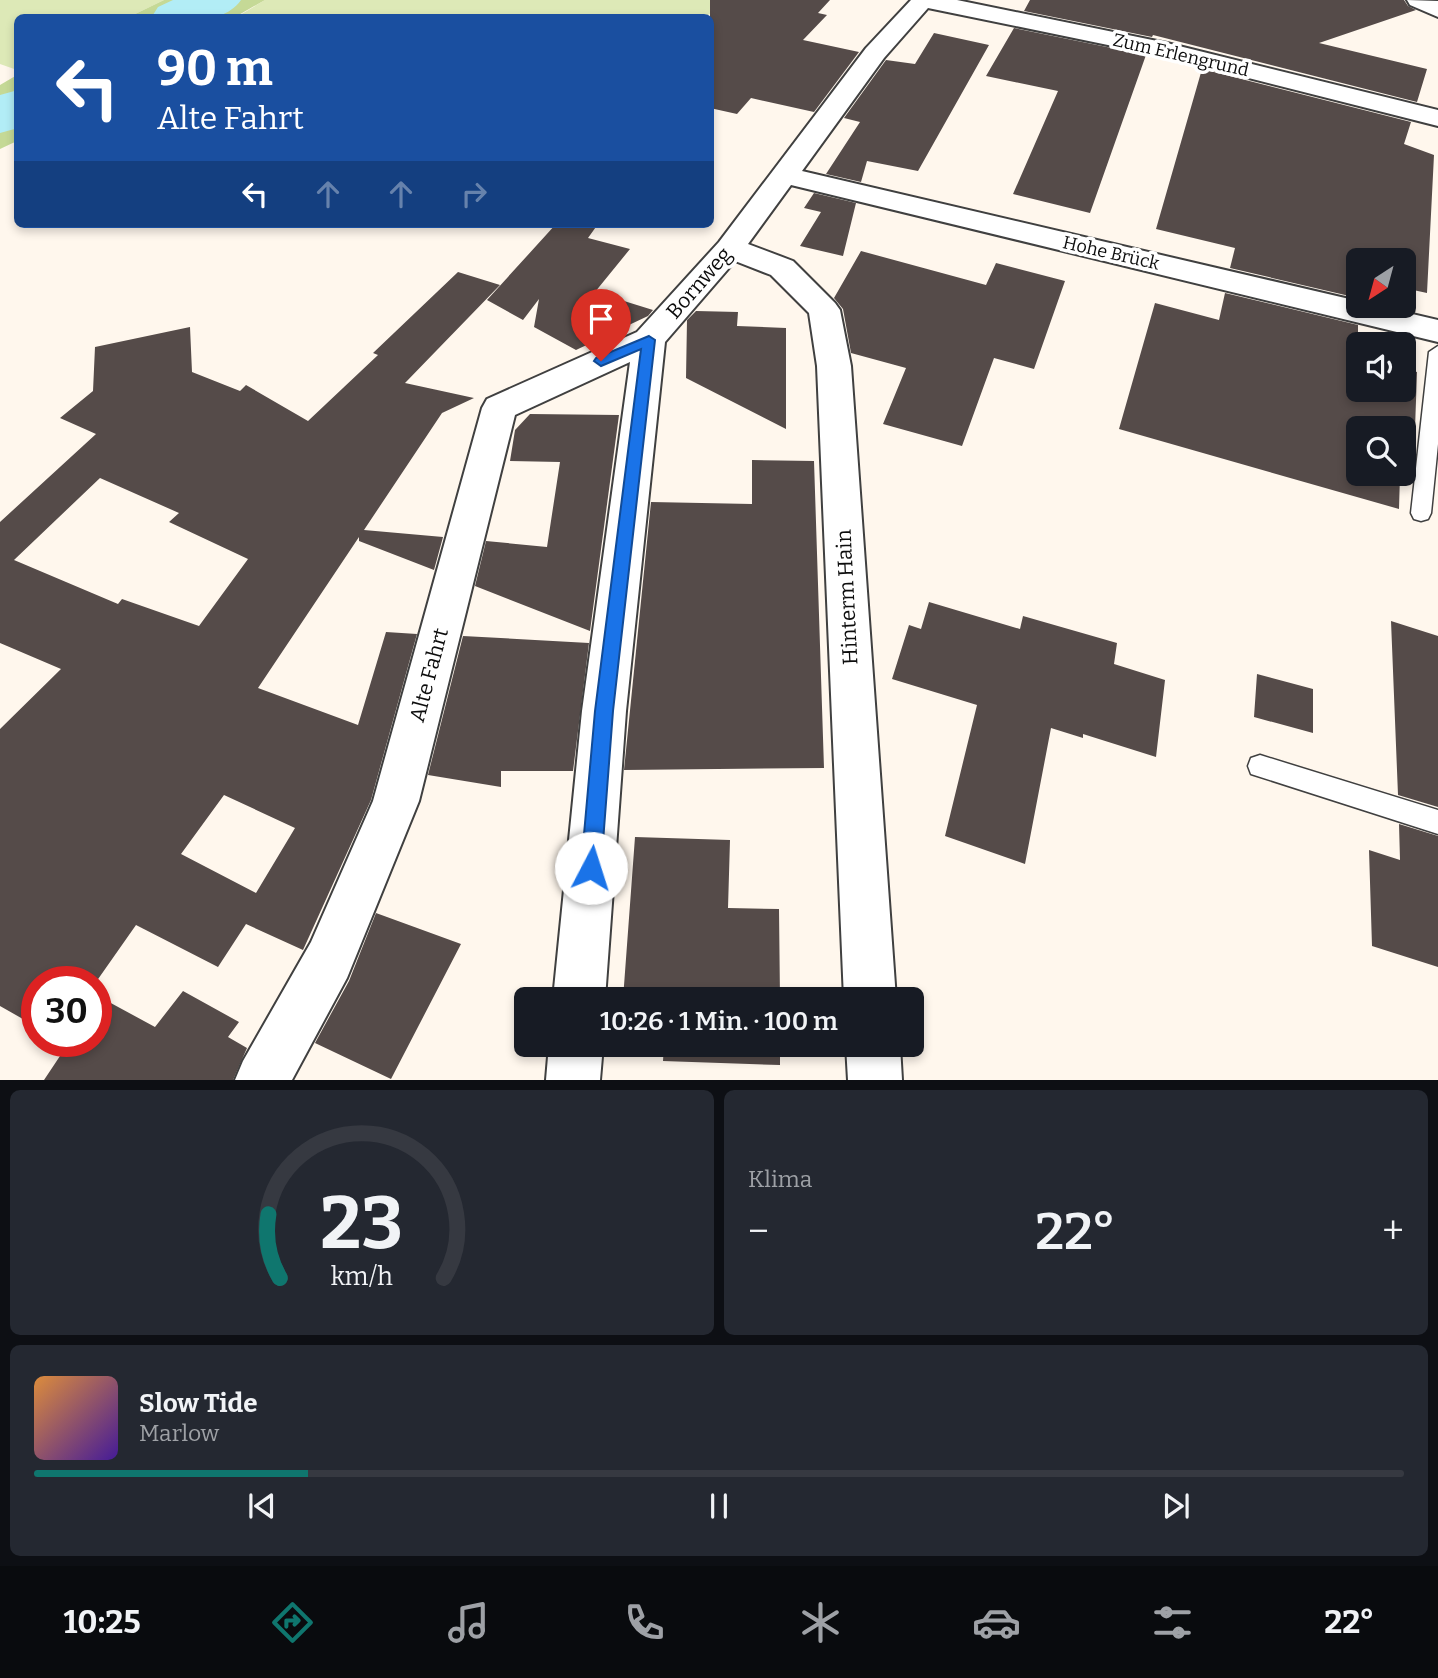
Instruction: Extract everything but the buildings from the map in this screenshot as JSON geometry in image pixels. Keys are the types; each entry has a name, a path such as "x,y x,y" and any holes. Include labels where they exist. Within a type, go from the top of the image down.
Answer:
{"street":[{"name":"Zum Erlengrund","path":"923,0 1167,50 1438,118"},
{"name":"Bornweg","path":"649,340 730,248 875,54 923,0"},
{"path":"1418,0 1438,10"},
{"name":"Hohe Brück","path":"784,174 1438,331"},
{"name":"Hinterm Hain","path":"730,248 782,268 824,310 834,366 869,987"},
{"path":"580,987 604,711 649,340"},
{"name":"Alte Fahrt","path":"262,1080 330,960 396,801 499,408 649,340"},
{"path":"573,1080 575,1057"},
{"path":"874,1057 875,1080"}],"lane":[{"path":"1421,513 1438,352"},
{"path":"1260,766 1438,822"}],"green space":[{"path":"0,0 164,0 135,14 14,14 14,69 0,64"},
{"path":"164,0 265,0 240,14 135,14"},
{"path":"265,0 725,0 709,14 242,14"},
{"path":"14,77 14,142 0,149 0,85"}],"waterway":[{"path":"185,14 215,0"},
{"path":"0,115 14,110"}],"route":[{"path":"591,868 604,711 649,340 601,361"}]}
